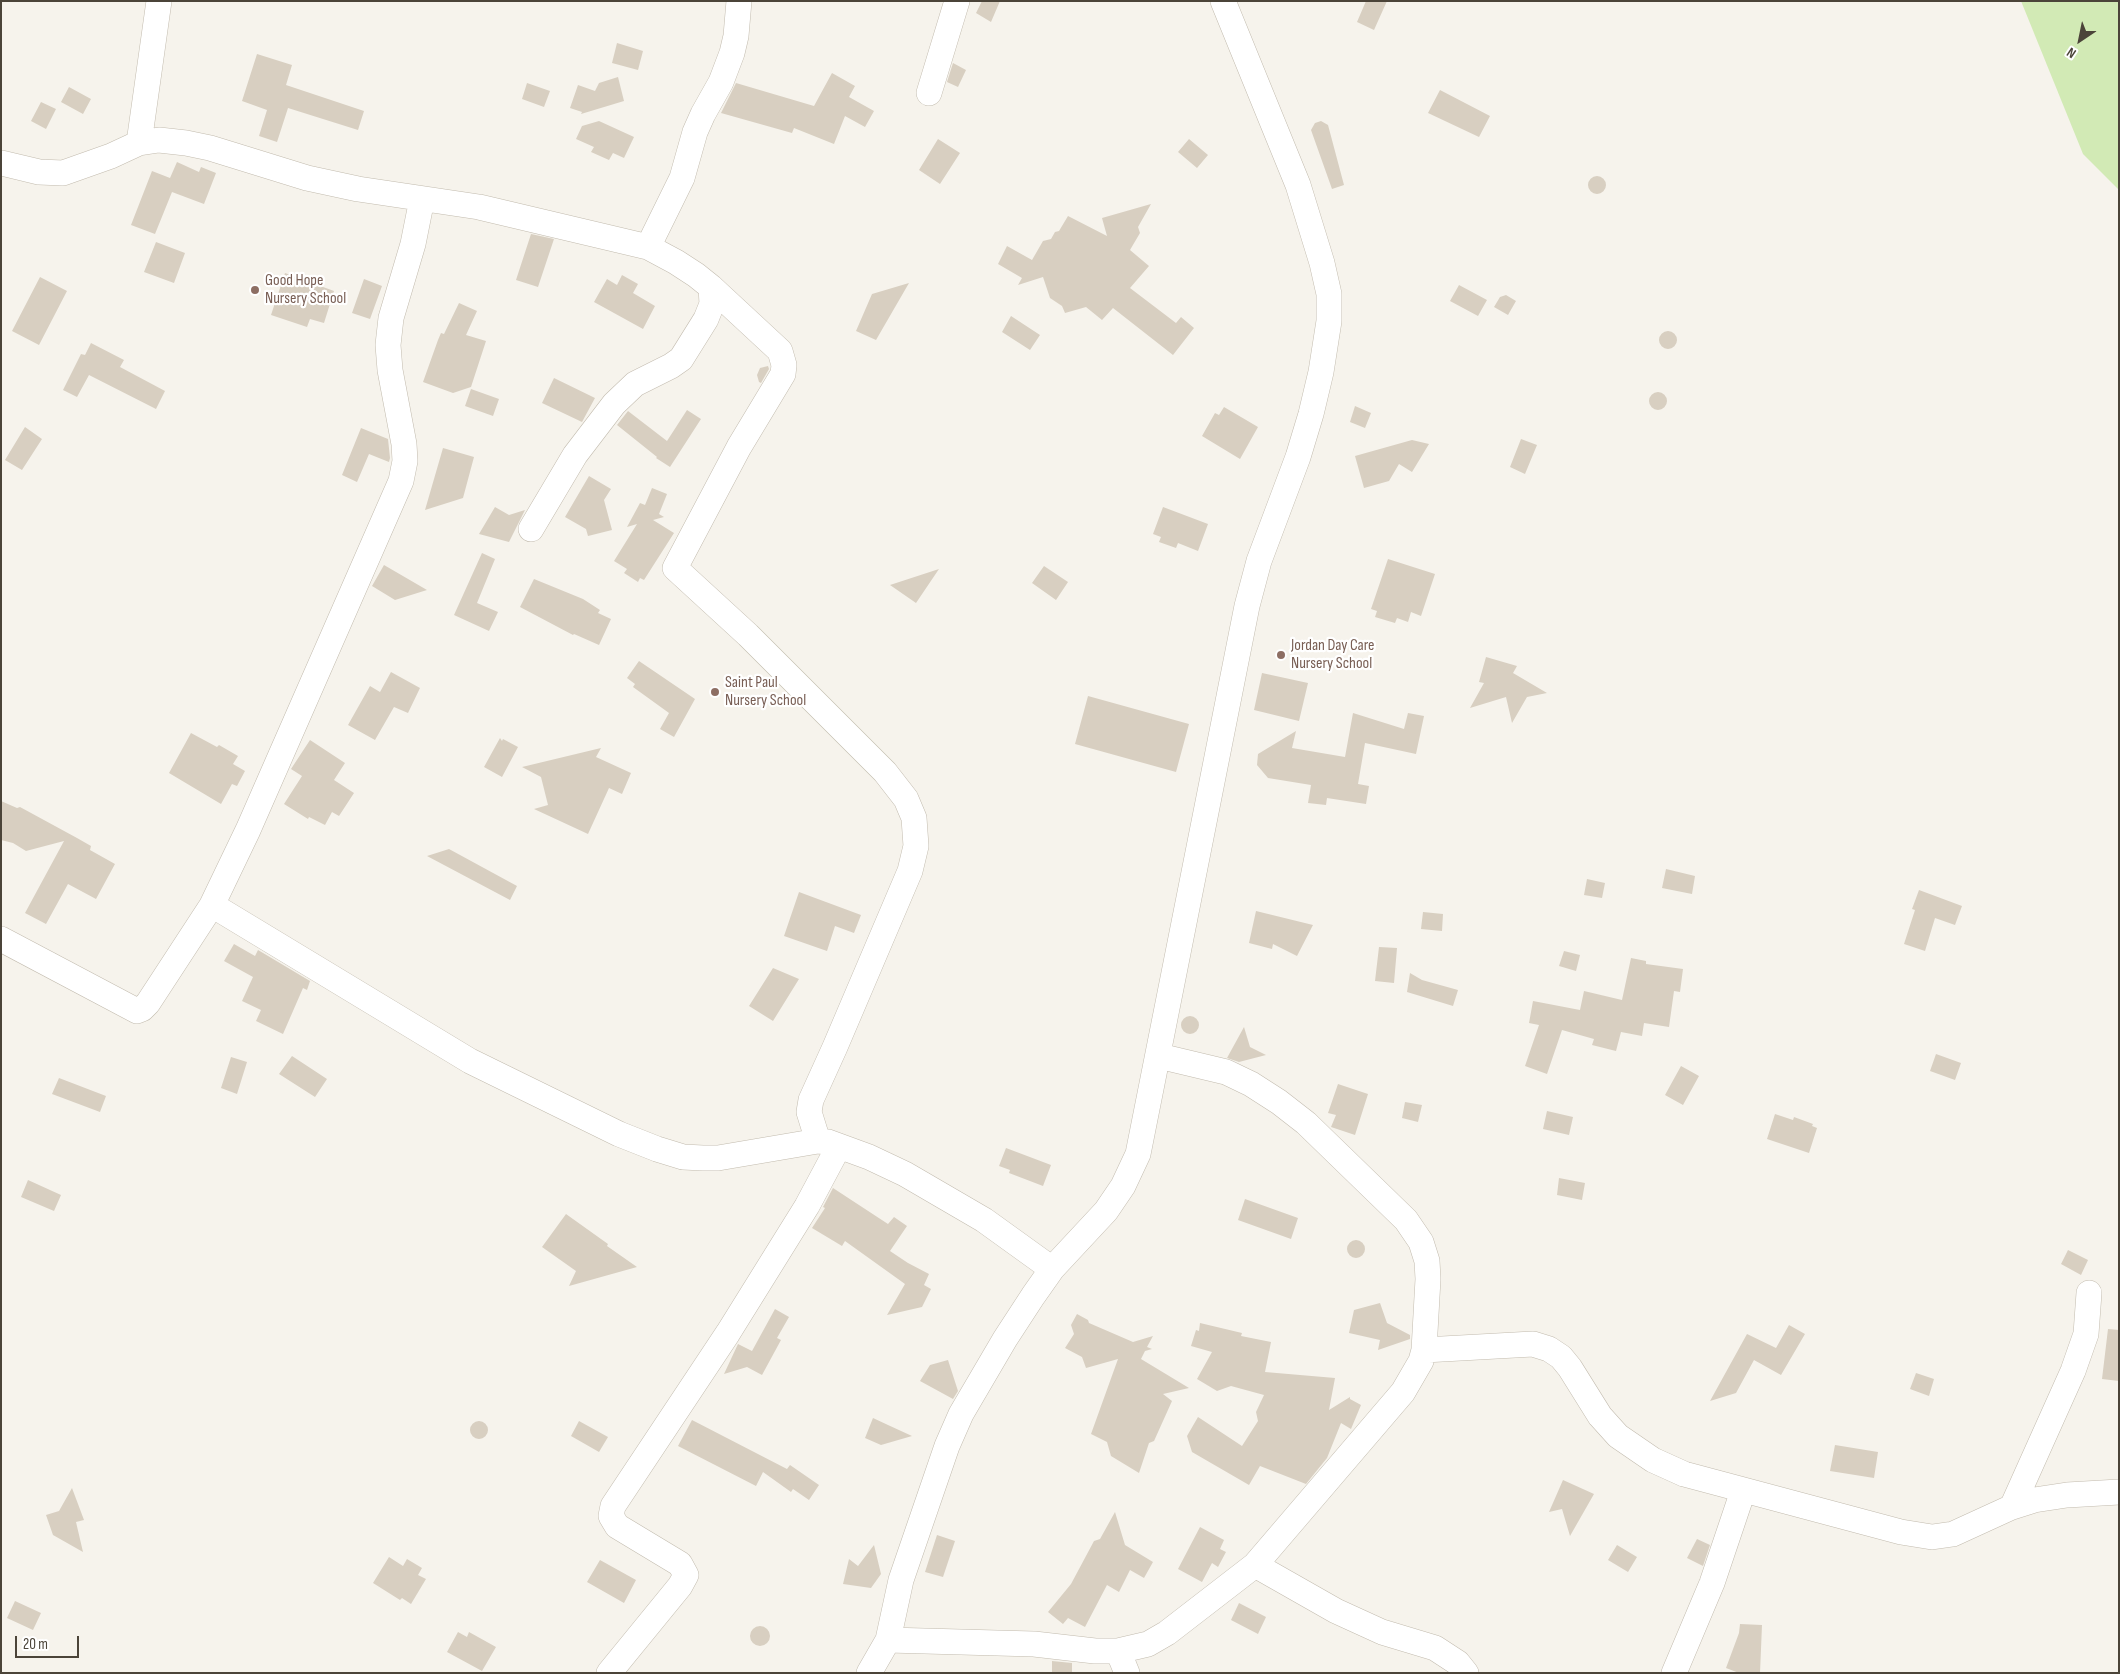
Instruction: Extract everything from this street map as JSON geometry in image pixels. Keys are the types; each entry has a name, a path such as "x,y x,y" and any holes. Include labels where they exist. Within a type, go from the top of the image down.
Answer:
{"street":[{"path":"139,143 159,1"},
{"path":"648,247 682,178 695,132 721,82 736,36 739,1"},
{"path":"929,93 957,1"},
{"path":"869,1673 888,1640 901,1580 947,1446 958,1422 1005,1339 1052,1269 1106,1212 1123,1186 1138,1154 1247,606 1259,561 1298,457 1321,372 1329,321 1329,294 1312,227 1280,139 1223,1"},
{"path":"1,163 38,172 63,173 111,156 139,143 159,140 210,148 307,178 358,189 479,206 648,247 676,262 711,287 780,351 784,364 783,374 739,447 675,568 748,634 885,772 906,799 914,818 916,846 910,871 811,1100 810,1112 828,1143 807,1206 728,1333 613,1506 611,1516 614,1523 680,1564 686,1575 680,1586 609,1673"},
{"path":"1,939 137,1011 148,1003 212,906 248,830 401,481 405,461 404,444 390,370 388,345 391,318 413,244 422,199"},
{"path":"531,528 575,455 614,404 635,384 671,366 681,358 709,312 712,296 711,287"},
{"path":"212,906 470,1061 560,1106 657,1149 683,1157 718,1158 828,1143 869,1157 905,1174 976,1215 1017,1242 1052,1269"},
{"path":"888,1640 1034,1644 1095,1651 1122,1662 1138,1648 1167,1632 1255,1565 1402,1392 1421,1361 1424,1350 1428,1279 1427,1262 1421,1242 1406,1220 1306,1123 1279,1102 1226,1072 1159,1056"},
{"path":"2012,1507 2073,1371 2086,1334 2088,1293"},
{"path":"1424,1350 1533,1344 1548,1349 1570,1368 1600,1416 1618,1436 1636,1449 1684,1474 1901,1532 1932,1536 1953,1534 2012,1507 2034,1500 2067,1495 2119,1492"},
{"path":"1674,1673 1712,1583 1743,1491"},
{"path":"1255,1565 1336,1611 1382,1632 1435,1648 1458,1663 1466,1673"}],"green space":[{"path":"2021,1 2119,1 2119,190 2083,154"}],"building":[{"path":"982,1 1000,1 991,22 976,13"},
{"path":"1366,1 1387,1 1374,30 1357,22"},
{"path":"617,43 643,51 638,70 612,63"},
{"path":"257,54 292,65 286,85 364,111 358,130 288,108 277,142 259,136 267,110 242,101"},
{"path":"953,63 966,70 958,87 947,82"},
{"path":"832,73 855,86 849,97 874,111 865,127 845,116 834,144 794,128 792,133 721,113 736,83 814,106"},
{"path":"618,77 624,101 581,114 582,112 570,108 578,85 595,91 599,83"},
{"path":"527,83 550,91 544,107 522,99"},
{"path":"69,87 91,99 83,114 61,102"},
{"path":"1440,90 1490,116 1479,137 1428,113"},
{"path":"41,102 56,109 46,129 31,121"},
{"path":"599,121 634,137 624,158 613,153 609,160 591,152 594,147 576,139 582,126"},
{"path":"1321,121 1328,125 1344,185 1332,189 1311,130 1315,123"},
{"path":"938,139 960,153 940,184 919,170"},
{"path":"1189,139 1208,155 1197,168 1178,152"},
{"path":"177,162 199,172 201,167 216,173 204,204 172,192 155,234 131,225 152,171 170,178"},
{"path":"1593,176 1601,176 1606,181 1604,192 1593,194 1588,189 1588,181"},
{"path":"1151,204 1138,227 1140,233 1130,250 1149,266 1130,288 1176,323 1181,317 1194,328 1173,355 1113,308 1102,320 1086,307 1065,313 1062,306 1050,298 1043,277 1018,285 1022,278 998,264 1007,246 1032,260 1043,241 1051,239 1055,232 1059,231 1068,216 1107,236 1102,218"},
{"path":"531,234 554,239 538,287 516,280"},
{"path":"156,242 185,253 174,283 144,272"},
{"path":"285,273 334,291 324,323 310,319 307,327 271,315"},
{"path":"622,275 638,284 633,293 655,306 643,329 594,302 607,279 617,285"},
{"path":"40,277 67,291 39,345 12,331"},
{"path":"364,279 382,286 370,319 352,313"},
{"path":"909,283 876,340 856,331 872,294"},
{"path":"1459,285 1487,300 1478,316 1450,301"},
{"path":"1506,295 1516,301 1508,315 1494,307 1500,297"},
{"path":"459,303 477,311 466,335 486,341 471,387 453,393 423,382 441,333 444,334"},
{"path":"1011,316 1040,335 1030,350 1002,332"},
{"path":"1668,331 1674,334 1677,340 1674,346 1668,349 1662,346 1659,340 1662,334"},
{"path":"91,343 124,360 120,367 165,391 156,409 89,375 77,397 63,390 81,354 85,355"},
{"path":"768,366 769,369 761,383 757,375 760,368"},
{"path":"554,378 595,398 582,422 542,403"},
{"path":"471,389 499,399 493,416 465,406"},
{"path":"1658,392 1666,397 1667,401 1662,409 1658,410 1650,405 1649,401 1654,393"},
{"path":"1355,406 1371,413 1365,428 1350,422"},
{"path":"1224,407 1258,427 1240,459 1202,436 1215,413 1219,415"},
{"path":"687,410 701,419 670,467 656,458 617,425 628,411 667,441"},
{"path":"25,427 42,439 22,470 5,460"},
{"path":"361,428 388,439 390,458 389,462 369,454 357,482 342,475"},
{"path":"1521,439 1537,445 1525,474 1510,467"},
{"path":"1412,440 1429,444 1412,472 1399,464 1389,481 1364,488 1355,456"},
{"path":"443,448 474,457 463,498 425,510"},
{"path":"589,476 611,489 604,500 612,530 588,536 586,529 565,517"},
{"path":"652,488 667,494 659,514 664,517 653,520 674,533 644,580 640,578 638,582 624,573 627,569 614,561 637,524 627,527 640,503 645,505"},
{"path":"495,507 509,515 525,510 509,542 479,534"},
{"path":"1163,507 1208,524 1198,551 1178,543 1176,548 1159,542 1161,537 1153,534"},
{"path":"482,553 495,559 477,603 498,612 489,631 454,615"},
{"path":"1388,559 1435,574 1421,616 1411,612 1408,622 1397,618 1395,623 1375,617 1377,611 1371,609"},
{"path":"384,565 427,590 395,600 372,586"},
{"path":"1044,566 1068,582 1056,600 1032,583"},
{"path":"939,569 916,603 890,585"},
{"path":"534,579 583,599 600,610 598,613 611,619 599,645 573,635 520,607"},
{"path":"1486,657 1517,666 1513,673 1547,693 1527,697 1512,723 1506,697 1470,708 1484,683 1479,682"},
{"path":"639,661 695,699 674,737 660,729 669,713 633,687 635,684 627,678"},
{"path":"391,672 420,688 408,713 394,707 375,740 348,725 370,686 380,692"},
{"path":"1262,673 1308,683 1299,721 1254,710"},
{"path":"1088,696 1189,724 1176,772 1075,744"},
{"path":"1353,713 1404,729 1408,713 1424,716 1416,754 1365,743 1358,784 1369,786 1366,804 1327,798 1326,805 1308,803 1311,785 1268,778 1257,765 1258,754 1296,731 1292,748 1345,757"},
{"path":"191,733 217,747 219,745 238,756 233,764 245,771 237,786 232,784 221,804 169,773"},
{"path":"500,738 502,741 503,739 518,747 502,777 484,767"},
{"path":"310,740 345,763 334,780 354,793 339,816 332,812 325,825 309,817 308,819 284,804 302,776 291,769"},
{"path":"601,748 596,757 631,773 622,794 609,788 588,834 534,809 548,805 541,777 522,767"},
{"path":"1,801 17,808 20,807 77,838 91,846 90,850 115,864 96,899 68,884 46,924 25,913 64,841 26,851 13,843 1,840"},
{"path":"449,849 517,886 510,900 427,856"},
{"path":"1666,869 1695,876 1692,894 1662,888"},
{"path":"1587,879 1605,883 1602,898 1584,895"},
{"path":"1919,890 1962,906 1955,925 1935,918 1925,951 1904,944 1915,910 1912,909"},
{"path":"799,892 861,915 854,933 835,926 827,951 784,936"},
{"path":"1256,911 1313,925 1297,956 1273,944 1272,949 1249,943"},
{"path":"1423,912 1443,914 1442,931 1421,929"},
{"path":"234,944 255,956 258,950 310,981 307,990 303,988 283,1034 256,1021 261,1010 242,1001 253,977 224,961"},
{"path":"1379,947 1397,948 1394,983 1375,981"},
{"path":"1564,951 1580,955 1576,971 1559,966"},
{"path":"1631,958 1646,961 1646,964 1683,969 1680,992 1674,991 1669,1027 1644,1023 1642,1036 1621,1032 1616,1051 1592,1045 1594,1039 1562,1030 1547,1074 1525,1066 1539,1025 1529,1023 1533,1001 1580,1010 1584,991 1622,1000"},
{"path":"773,968 799,979 773,1021 749,1006"},
{"path":"1410,973 1422,980 1458,990 1453,1006 1407,992"},
{"path":"1186,1016 1194,1016 1199,1021 1197,1032 1186,1034 1181,1029 1181,1021"},
{"path":"1244,1027 1250,1047 1266,1055 1239,1062 1227,1058"},
{"path":"1936,1054 1961,1063 1955,1080 1930,1071"},
{"path":"292,1056 327,1079 315,1097 279,1074"},
{"path":"231,1057 247,1062 237,1094 221,1088"},
{"path":"1681,1066 1699,1076 1683,1105 1665,1095"},
{"path":"59,1078 106,1096 100,1112 52,1094"},
{"path":"1338,1084 1368,1094 1355,1135 1331,1127 1336,1115 1328,1113"},
{"path":"1405,1102 1422,1105 1418,1122 1402,1118"},
{"path":"1547,1111 1573,1117 1569,1135 1543,1129"},
{"path":"1775,1114 1793,1120 1794,1117 1813,1124 1812,1126 1817,1128 1809,1153 1767,1139"},
{"path":"1006,1148 1051,1165 1043,1186 1009,1173 1010,1170 999,1166"},
{"path":"1559,1178 1585,1183 1582,1200 1557,1195"},
{"path":"28,1180 61,1195 54,1211 21,1197"},
{"path":"833,1188 888,1224 894,1217 907,1226 890,1251 929,1274 924,1285 931,1289 922,1307 887,1315 905,1284 845,1241 842,1246 812,1228 825,1208 823,1207"},
{"path":"1245,1199 1298,1218 1291,1239 1238,1220"},
{"path":"566,1214 637,1267 569,1286 576,1271 542,1247"},
{"path":"1356,1240 1362,1243 1365,1249 1362,1255 1356,1258 1350,1255 1347,1249 1350,1243"},
{"path":"2068,1250 2088,1260 2081,1275 2061,1264"},
{"path":"1380,1303 1387,1323 1410,1335 1410,1339 1378,1350 1380,1340 1349,1333 1354,1310"},
{"path":"775,1309 789,1317 777,1338 781,1340 762,1375 747,1367 724,1374 738,1344 752,1351"},
{"path":"1077,1314 1088,1320 1089,1323 1133,1342 1153,1336 1147,1347 1152,1349 1145,1351 1141,1359 1189,1388 1163,1394 1172,1401 1154,1441 1149,1443 1139,1473 1111,1456 1107,1442 1091,1434 1118,1359 1086,1368 1082,1357 1065,1348 1074,1334 1071,1325"},
{"path":"1200,1323 1242,1333 1241,1336 1271,1342 1265,1372 1335,1378 1329,1410 1350,1397 1350,1399 1361,1405 1351,1429 1341,1423 1327,1458 1306,1484 1260,1466 1249,1485 1192,1452 1187,1436 1198,1417 1242,1446 1258,1421 1256,1412 1264,1395 1231,1386 1217,1391 1197,1379 1212,1352 1191,1346 1196,1330 1199,1331"},
{"path":"1789,1325 1805,1334 1781,1375 1754,1360 1736,1393 1710,1401 1747,1334 1776,1348"},
{"path":"2108,1329 2119,1330 2119,1381 2102,1379"},
{"path":"948,1360 958,1391 953,1399 920,1381 930,1365"},
{"path":"1916,1373 1934,1379 1929,1396 1910,1389"},
{"path":"873,1418 912,1436 881,1445 865,1438"},
{"path":"692,1420 787,1469 790,1465 819,1485 809,1500 793,1489 791,1492 763,1472 756,1486 678,1446"},
{"path":"475,1421 483,1421 488,1426 486,1437 475,1439 470,1434 470,1426"},
{"path":"579,1421 608,1437 599,1452 571,1436"},
{"path":"1835,1445 1878,1452 1874,1478 1830,1471"},
{"path":"1563,1480 1594,1494 1570,1536 1562,1509 1549,1512"},
{"path":"72,1488 84,1520 76,1522 83,1552 53,1535 46,1515 59,1511"},
{"path":"1115,1512 1125,1545 1153,1562 1144,1578 1130,1570 1119,1592 1107,1585 1085,1627 1068,1618 1063,1624 1048,1612 1071,1584 1094,1541 1100,1539"},
{"path":"1200,1527 1224,1540 1220,1549 1226,1552 1218,1567 1212,1563 1202,1582 1178,1569"},
{"path":"937,1535 955,1541 943,1577 925,1572"},
{"path":"1697,1539 1710,1545 1703,1566 1687,1558"},
{"path":"874,1545 881,1574 871,1588 843,1584 849,1559 858,1566"},
{"path":"1617,1545 1637,1557 1628,1572 1608,1560"},
{"path":"389,1557 403,1566 407,1559 422,1568 418,1575 426,1579 411,1604 402,1598 400,1600 373,1583"},
{"path":"600,1560 636,1580 624,1603 587,1582"},
{"path":"15,1601 41,1613 33,1630 7,1618"},
{"path":"1239,1603 1266,1617 1258,1634 1231,1620"},
{"path":"1740,1624 1762,1625 1760,1673 1739,1673 1726,1668 1739,1633"},
{"path":"760,1626 767,1629 770,1636 767,1643 760,1646 753,1643 750,1636 753,1629"},
{"path":"458,1632 467,1637 469,1632 496,1647 482,1671 447,1652"},
{"path":"1052,1661 1072,1663 1072,1672 1052,1672"}],"place":[{"name":"Good Hope Nursery School","path":"255,290"},
{"name":"Jordan Day Care Nursery School","path":"1281,655"},
{"name":"Saint Paul Nursery School","path":"715,692"}]}
